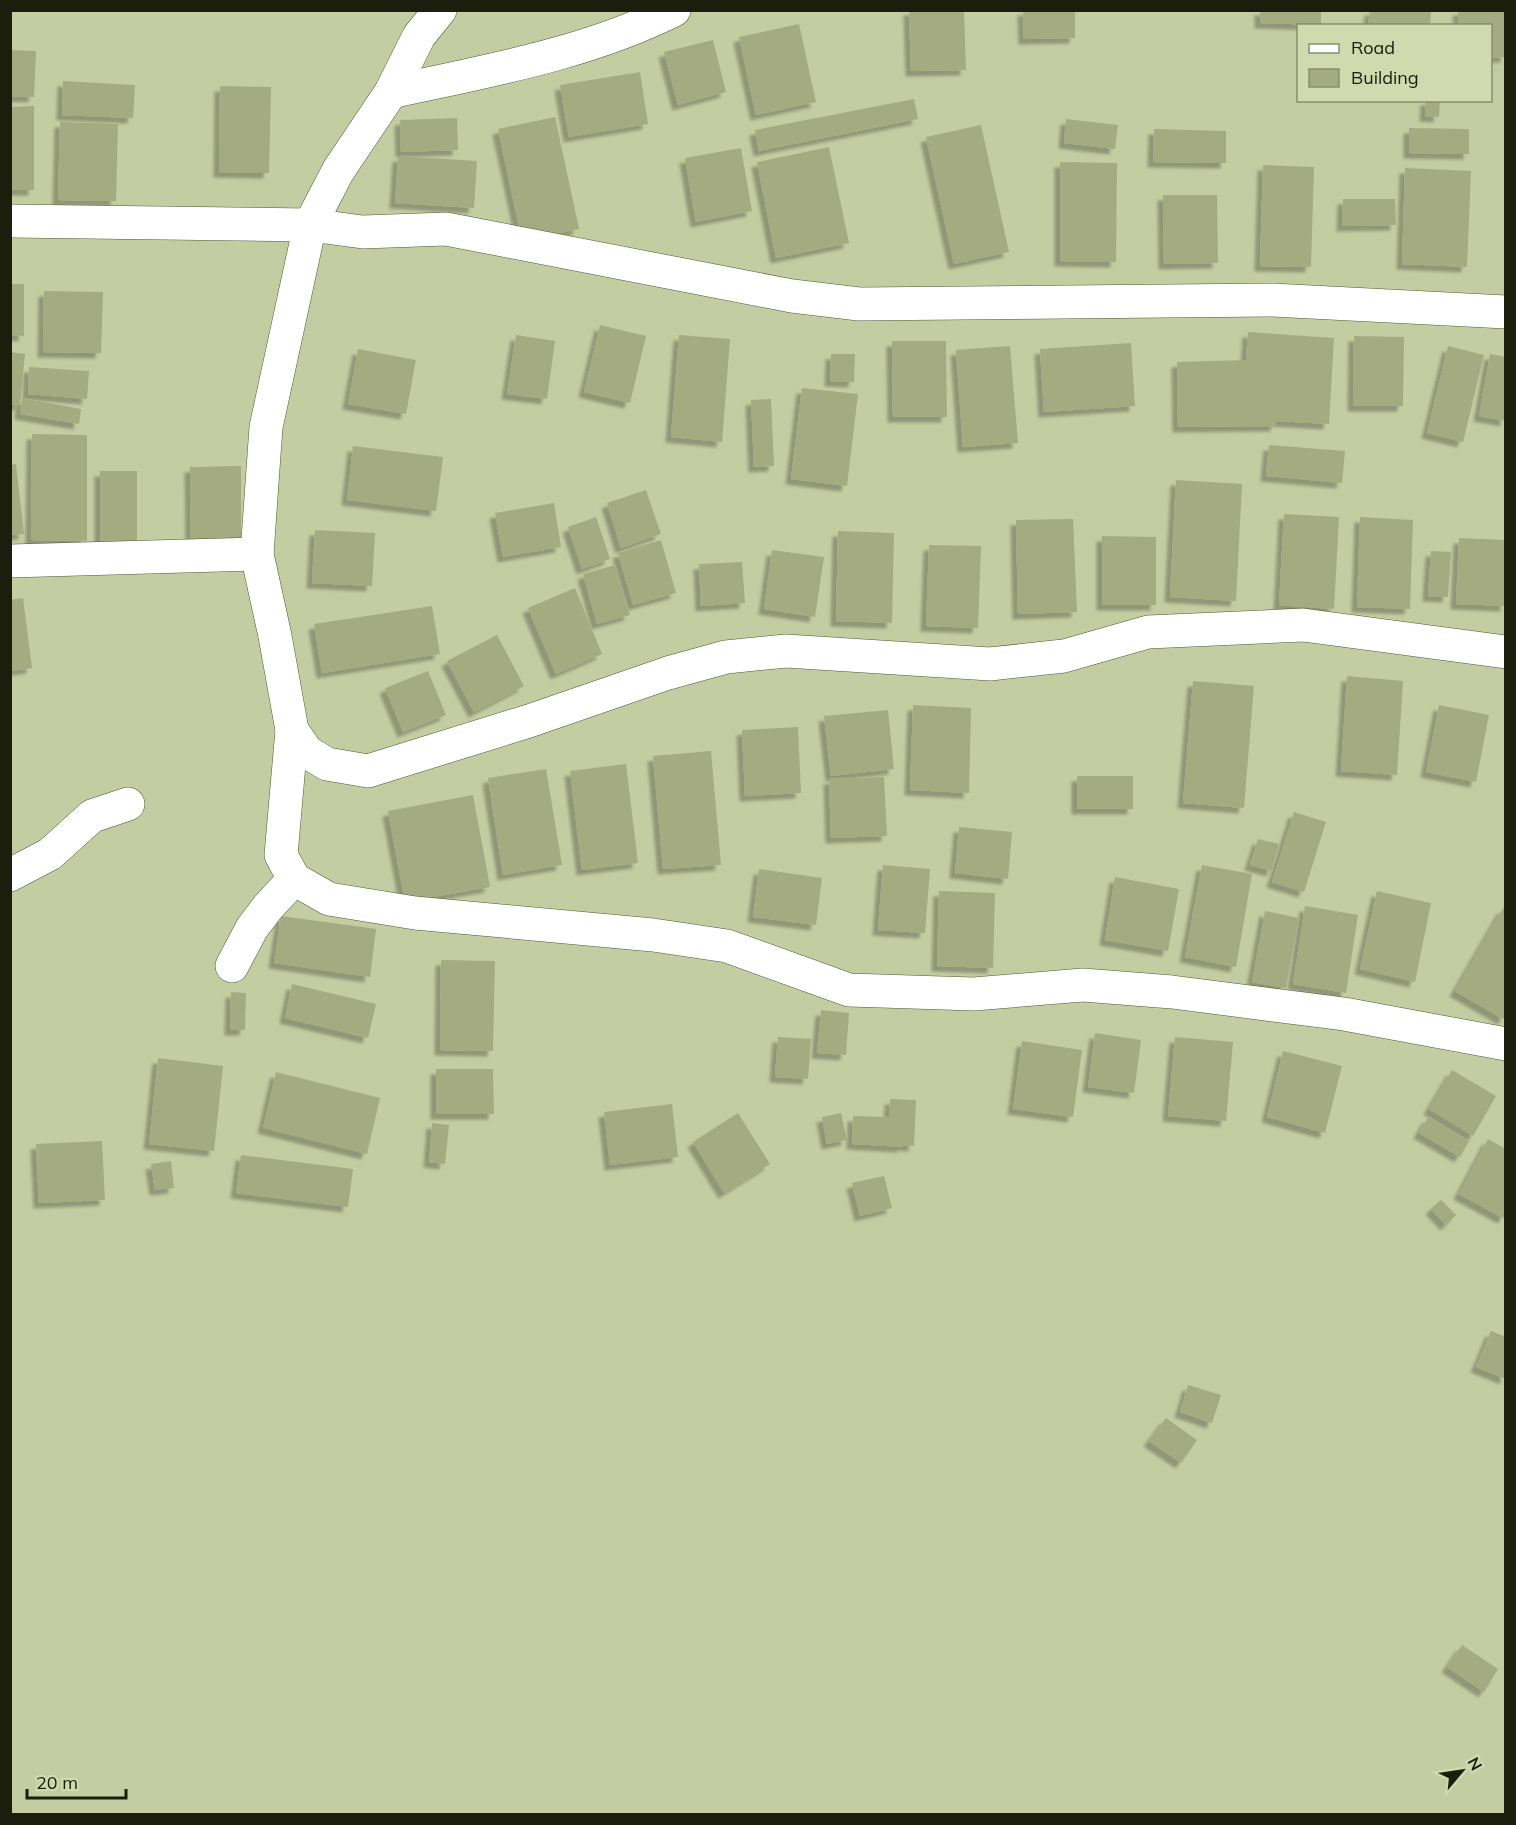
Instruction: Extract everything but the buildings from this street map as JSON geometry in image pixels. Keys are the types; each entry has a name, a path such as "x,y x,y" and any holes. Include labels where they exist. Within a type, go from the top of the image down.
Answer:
{"street":[{"path":"440,10 419,36 391,92 338,171 310,225 266,427 257,554 292,730 281,855 294,879 329,899 404,912 653,935 727,946 849,990 974,994 1083,985 1172,992 1344,1014 1506,1044"},
{"path":"391,92 507,66 602,40 643,26 674,10"},
{"path":"10,221 310,225 363,232 446,229 792,296 859,304 1272,300 1506,312"},
{"path":"10,561 257,554"},
{"path":"292,730 307,752 327,764 368,771 529,721 668,673 726,657 786,651 990,664 1064,656 1148,632 1303,625 1506,652"},
{"path":"10,875 50,854 92,816 128,804"},
{"path":"232,966 252,928 294,879"}]}
